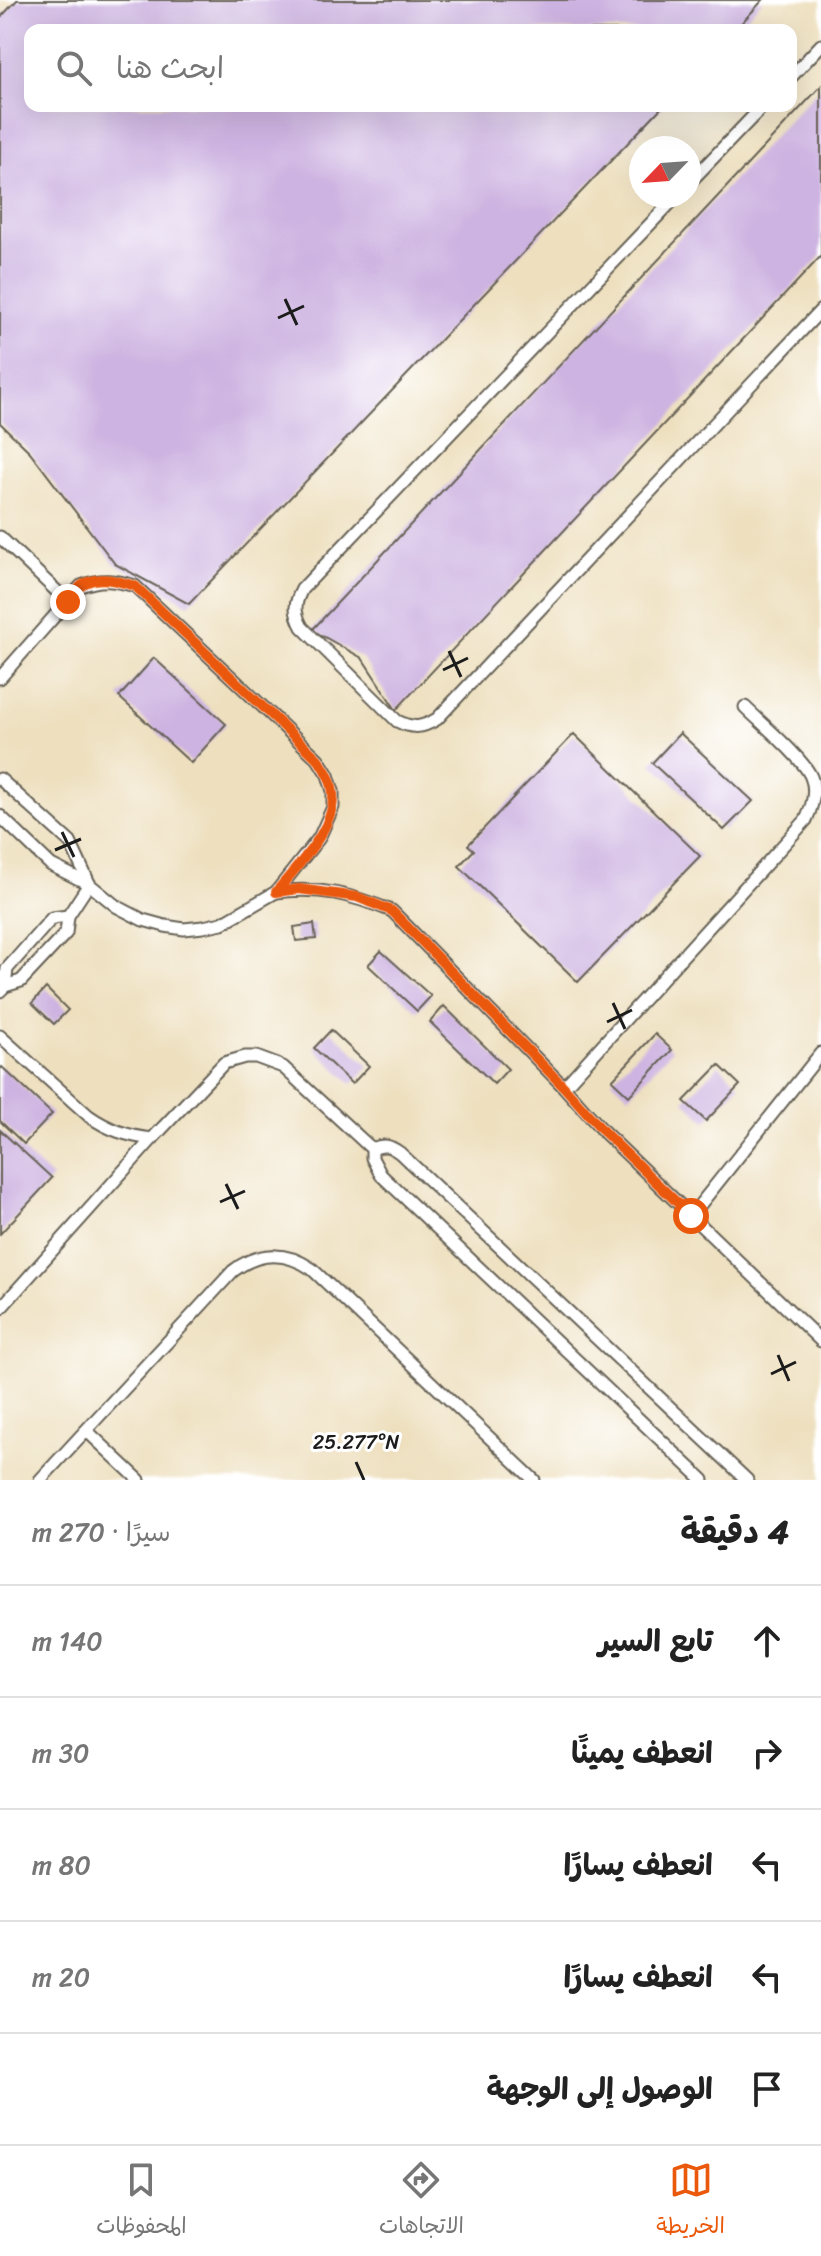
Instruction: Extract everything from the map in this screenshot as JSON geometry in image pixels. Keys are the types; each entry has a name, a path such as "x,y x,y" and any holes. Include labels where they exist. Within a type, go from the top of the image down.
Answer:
{"lane":[{"path":"797,71 821,45"},
{"path":"701,171 757,112"},
{"path":"666,208 302,589 295,602 295,614 302,627 397,721 410,727 424,726 437,719 821,310"},
{"path":"0,537 68,602"},
{"path":"0,678 81,586 97,579 117,580 135,586 318,759 333,791 333,807 319,838 276,892 222,923 184,929 143,920 116,906 89,884 51,865 0,816"},
{"path":"564,1087 806,820 812,807 812,779 804,765 745,707"},
{"path":"0,779 70,842 89,884"},
{"path":"2,988 21,981 66,933 68,916 89,884"},
{"path":"276,892 299,889 357,897 392,911 604,1132 821,1341"},
{"path":"2,988 7,969 22,950 52,918 68,916"},
{"path":"0,1036 102,1125 132,1136 152,1139"},
{"path":"691,1216 821,1053"},
{"path":"0,1309 224,1063 256,1057 283,1067 372,1149 372,1158 381,1175 703,1480"},
{"path":"372,1149 390,1146 400,1153 747,1480"},
{"path":"40,1480 233,1271 254,1258 278,1255 291,1257 312,1269 534,1480"},
{"path":"87,1431 139,1480"}],"building":[{"path":"17,0 763,0 741,24 24,24 24,112 657,112 634,136 629,136 629,142 189,604 115,564 30,452 0,423 0,18"},
{"path":"821,86 821,256 396,710 362,658 312,630"},
{"path":"154,658 226,724 191,763 119,697"},
{"path":"680,733 753,801 724,830 652,763"},
{"path":"574,734 700,856 578,982 459,866 474,850 468,845"},
{"path":"314,924 316,939 296,941 294,927"},
{"path":"381,951 431,996 417,1011 368,965"},
{"path":"46,988 68,1010 54,1024 32,1003"},
{"path":"444,1006 508,1069 494,1084 430,1022"},
{"path":"331,1030 369,1066 352,1084 314,1048"},
{"path":"655,1034 672,1050 629,1096 612,1080"},
{"path":"719,1065 740,1085 706,1121 684,1101"},
{"path":"2,1067 52,1114 24,1144 0,1121"},
{"path":"0,1130 52,1178 0,1234"}],"route":[{"path":"68,602 81,586 97,579 117,580 135,586 318,759 333,791 333,807 319,838 276,892 299,889 357,897 392,911 604,1132 691,1216"}]}
